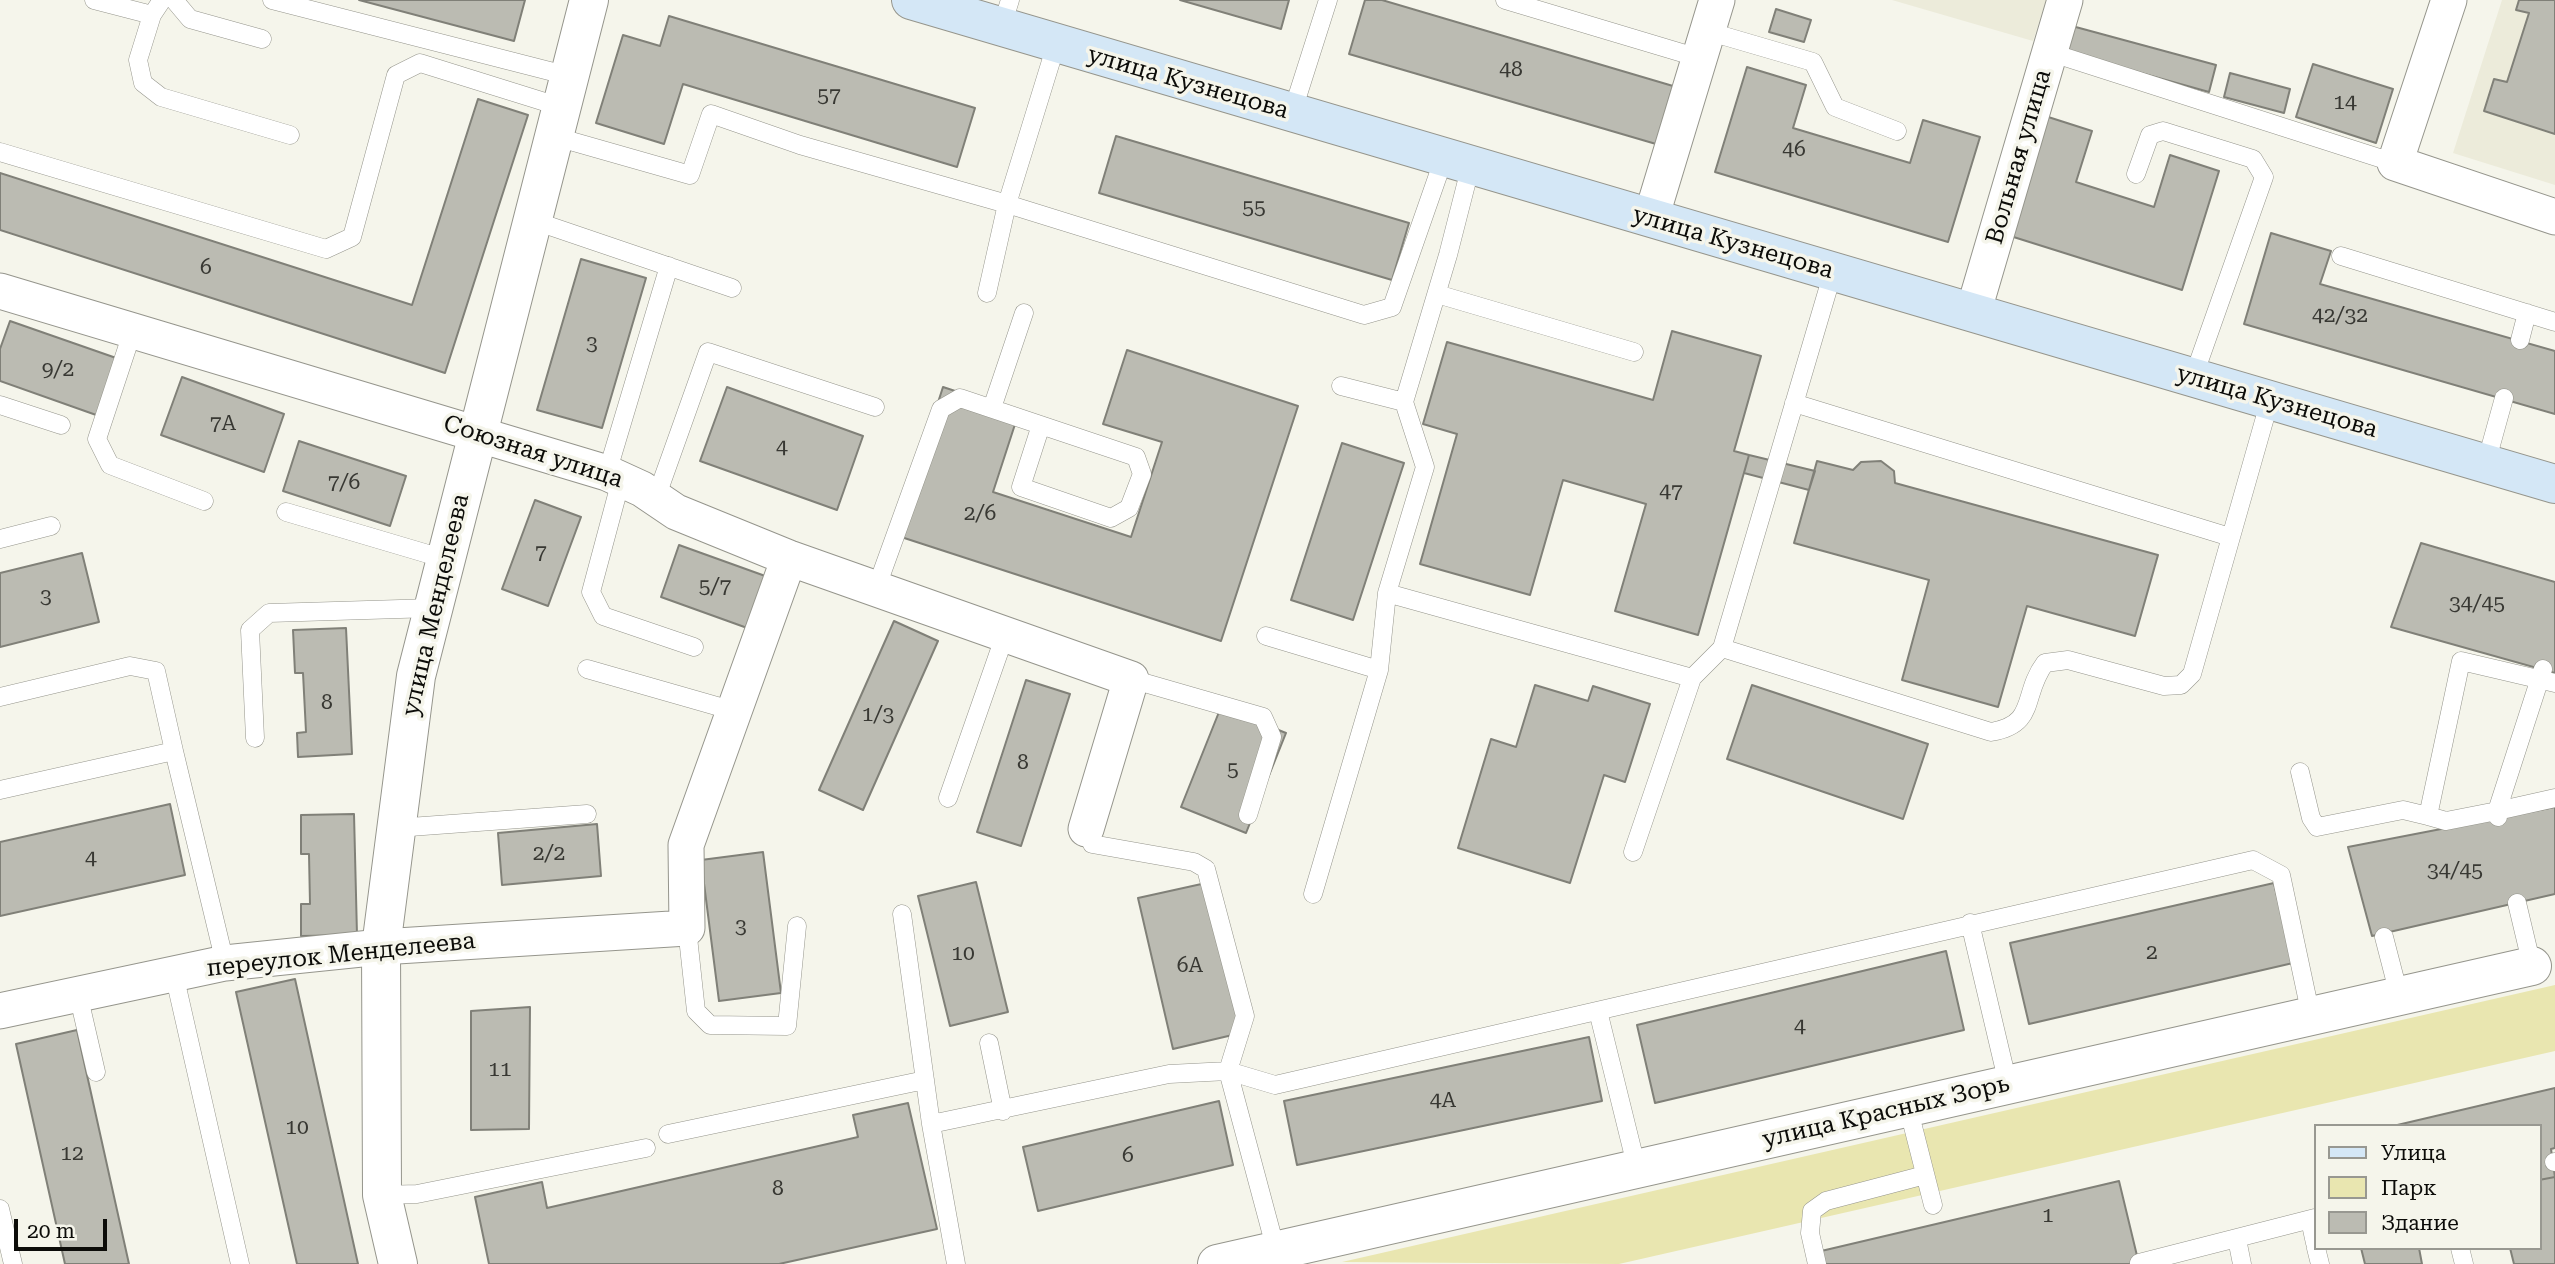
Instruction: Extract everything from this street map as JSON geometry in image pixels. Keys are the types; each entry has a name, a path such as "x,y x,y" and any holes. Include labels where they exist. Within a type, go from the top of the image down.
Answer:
{"main road":[{"name":"улица Кузнецова","path":"911,0 1006,14 1056,45 2555,484"}],"street":[{"name":"улица Менделеева","path":"398,1264 382,1195 381,947 416,676 589,0"},
{"name":"Вольная улица","path":"1973,313 2065,0"},
{"path":"2449,0 2395,163 2555,217"},
{"path":"1651,218 1708,30"},
{"name":"Союзная улица","path":"0,291 477,432 614,477 656,498 676,512 789,558 1131,680"},
{"path":"687,928 686,845 789,558"},
{"path":"1086,829 1131,680"},
{"name":"переулок Менделеева","path":"0,1011 225,963 381,947 687,928"},
{"name":"улица Красных Зорь","path":"1217,1264 1278,1257 1637,1169 2543,963"}],"lane":[{"path":"94,0 157,7 138,60 143,83 161,97 289,135"},
{"path":"174,0 190,19 262,39"},
{"path":"272,0 561,106 690,175 711,114 800,145 1007,204 1364,314 1392,307 1458,162"},
{"path":"1292,113 1328,0"},
{"path":"1505,0 1708,30 1813,62 1835,107 1897,131"},
{"path":"987,293 1007,204 1056,45"},
{"path":"2049,52 2395,163"},
{"path":"0,152 326,249 352,237 396,75 420,63 561,106"},
{"path":"2136,174 2150,135 2163,131 2253,159 2264,177 2193,378"},
{"path":"1313,894 1379,670 1387,593 1425,467 1404,402 1437,294 1458,162"},
{"path":"531,220 732,288"},
{"path":"2341,256 2555,322"},
{"path":"669,267 614,477 591,592 603,616 694,647"},
{"path":"1633,852 1692,678 1722,648 1833,272"},
{"path":"1437,294 1634,352"},
{"path":"992,408 1024,313"},
{"path":"2520,340 2527,313"},
{"path":"132,330 97,439 110,465 204,501"},
{"path":"656,498 708,352 875,407"},
{"path":"1341,386 1404,402"},
{"path":"876,589 941,409 960,398 992,408 1136,457 1142,474 1129,508 1111,518 1021,487 1041,425"},
{"path":"2486,463 2504,398"},
{"path":"1722,648 1992,732 2012,729 2023,718 2034,677 2045,663 2067,660 2164,686 2181,685 2192,674 2270,400"},
{"path":"1794,403 2230,537"},
{"path":"0,405 61,425"},
{"path":"286,512 445,559"},
{"path":"0,539 51,526"},
{"path":"1387,593 1692,678"},
{"path":"255,738 250,630 269,613 433,608"},
{"path":"948,798 1005,635"},
{"path":"1266,636 1379,670"},
{"path":"2428,816 2461,661 2546,677 2498,815"},
{"path":"0,697 130,666 156,671 225,963"},
{"path":"587,669 734,711"},
{"path":"1131,680 1263,717 1272,737 1248,815"},
{"path":"0,790 174,751"},
{"path":"2300,772 2311,818 2317,827 2403,810 2446,821 2498,815 2555,798"},
{"path":"396,828 587,814"},
{"path":"1086,829 1092,844 1194,862 1206,869 1245,1016 1228,1071 1278,1257"},
{"path":"931,1124 1003,1111 1168,1074 1228,1071 1275,1085 2253,860 2281,875 2311,1016"},
{"path":"2517,903 2543,963"},
{"path":"902,914 931,1124 956,1264"},
{"path":"1970,923 2008,1084"},
{"path":"687,928 696,1011 710,1025 787,1026 797,926"},
{"path":"2384,937 2399,995"},
{"path":"174,974 240,1264"},
{"path":"78,994 96,1072"},
{"path":"1598,1011 1637,1169"},
{"path":"989,1043 1003,1111"},
{"path":"668,1134 925,1080"},
{"path":"1908,1107 1933,1205"},
{"path":"382,1195 417,1194 646,1148"},
{"path":"1817,1264 1810,1233 1812,1211 1826,1201 1925,1175"},
{"path":"0,1209 13,1264"},
{"path":"2143,1263 2313,1219"},
{"path":"2237,1239 2242,1264"}],"shaded area":[{"path":"1892,0 2046,0 2033,41"},
{"path":"2502,0 2555,0 2555,185 2453,153"}],"green space":[{"path":"2555,985 2555,1051 1619,1264 1342,1262"}],"building":[{"path":"359,0 525,0 514,41"},
{"path":"1180,0 1289,0 1281,29"},
{"path":"1365,0 1382,0 1673,86 1656,144 1349,54"},
{"path":"2519,0 2555,0 2555,134 2484,111 2494,79 2507,82 2529,13 2516,10"},
{"path":"1776,9 1811,20 1804,42 1769,32"},
{"path":"669,16 975,108 957,167 683,84 664,144 596,123 623,35 660,46"},
{"path":"2072,26 2216,65 2209,92 2065,52"},
{"path":"2313,64 2393,89 2376,143 2296,117"},
{"path":"1747,67 1806,85 1793,128 1910,163 1923,120 1980,137 1948,242 1715,172"},
{"path":"2230,73 2290,89 2284,113 2224,97"},
{"path":"478,99 528,115 445,373 0,230 0,173 412,305"},
{"path":"2042,115 2092,131 2076,182 2154,207 2170,155 2219,171 2182,290 2004,234"},
{"path":"1116,136 1409,223 1392,280 1099,193"},
{"path":"2271,233 2331,251 2320,284 2555,351 2555,414 2244,324"},
{"path":"581,259 646,278 602,428 537,410"},
{"path":"10,321 119,359 99,416 0,381 0,349"},
{"path":"1672,331 1761,356 1734,451 1749,455 1698,635 1615,611 1646,504 1563,480 1530,595 1420,564 1457,434 1423,424 1447,342 1653,400"},
{"path":"1127,350 1298,406 1221,641 895,535 943,387 1019,412 993,492 1131,537 1162,442 1103,424"},
{"path":"182,377 284,414 264,472 161,435"},
{"path":"727,387 863,436 837,510 700,461"},
{"path":"299,441 406,476 390,526 283,491"},
{"path":"1342,443 1404,463 1353,620 1291,600"},
{"path":"1749,455 1815,471 1809,490 1744,473"},
{"path":"1817,461 1853,470 1861,462 1881,461 1894,471 1895,483 2158,555 2135,636 2027,606 1998,707 1902,680 1929,580 1794,543"},
{"path":"535,500 581,517 548,606 502,589"},
{"path":"2421,543 2555,582 2555,673 2391,627"},
{"path":"679,545 768,577 750,629 661,597"},
{"path":"82,553 99,622 0,647 0,573"},
{"path":"894,621 938,641 863,810 819,790"},
{"path":"346,628 352,754 298,757 297,733 306,732 303,673 295,673 293,630"},
{"path":"1026,680 1070,694 1021,846 977,832"},
{"path":"1535,685 1588,701 1593,686 1650,704 1625,782 1604,775 1570,883 1458,848 1491,739 1516,747"},
{"path":"1752,685 1928,744 1903,819 1727,759"},
{"path":"1221,707 1286,733 1246,833 1181,807"},
{"path":"170,804 185,875 0,916 0,842"},
{"path":"2555,807 2555,894 2372,936 2348,847"},
{"path":"354,814 357,935 301,936 301,904 310,904 309,854 301,854 301,815"},
{"path":"597,824 601,876 502,885 498,833"},
{"path":"763,852 781,993 719,1001 701,860"},
{"path":"976,882 1008,1012 950,1026 918,896"},
{"path":"1206,883 1241,1033 1173,1049 1138,898"},
{"path":"2274,883 2293,963 2029,1024 2010,943"},
{"path":"1946,951 1964,1030 1655,1103 1637,1025"},
{"path":"295,979 358,1264 297,1264 236,992"},
{"path":"530,1007 529,1129 471,1130 471,1011"},
{"path":"77,1030 129,1264 65,1264 16,1044"},
{"path":"1589,1037 1602,1101 1297,1165 1284,1101"},
{"path":"2555,1088 2555,1148 2551,1149 2555,1177 2541,1180 2541,1124 2402,1124"},
{"path":"1219,1101 1233,1165 1038,1211 1023,1147"},
{"path":"908,1103 937,1229 779,1264 489,1264 475,1197 542,1182 547,1208 858,1137 853,1115"},
{"path":"2555,1177 2555,1264 2514,1264 2510,1250 2541,1250 2541,1180"},
{"path":"2119,1181 2139,1264 1820,1264 1817,1252"},
{"path":"2362,1250 2419,1250 2422,1264 2365,1264"}]}
